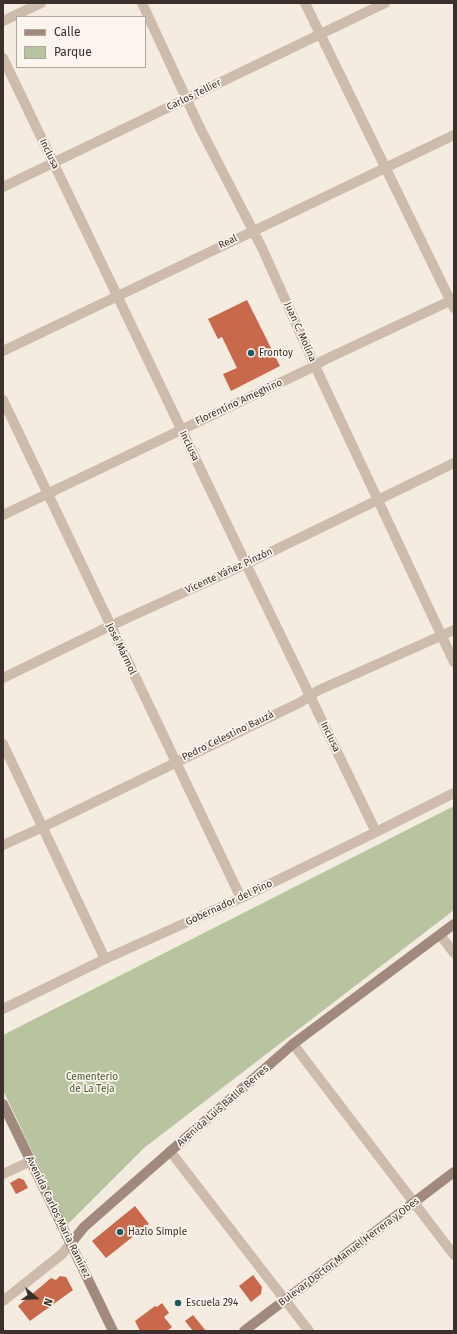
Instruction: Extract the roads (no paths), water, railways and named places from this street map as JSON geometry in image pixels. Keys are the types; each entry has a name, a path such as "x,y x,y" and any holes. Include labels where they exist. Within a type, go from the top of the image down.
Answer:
{"main road":[{"name":"Avenida Luis Batlle Berres","path":"71,1243 84,1227 293,1044 454,924"},
{"name":"Avenida Carlos María Ramírez","path":"3,1104 113,1331"},
{"name":"Bulevar Doctor Manuel Herrera y Obes","path":"244,1331 454,1172"}],"street":[{"path":"3,21 41,3"},
{"name":"Juan C. Molina","path":"142,3 188,98 200,128 262,248 315,366 454,662"},
{"path":"305,3 453,302"},
{"name":"Carlos Tellier","path":"3,187 385,3"},
{"name":"Inclusa","path":"3,58 376,832"},
{"name":"Real","path":"3,351 454,135"},
{"name":"Florentino Ameghino","path":"3,515 315,366 322,361 453,302"},
{"name":"José Mármol","path":"3,400 241,898"},
{"name":"Vicente Yáñez Pinzón","path":"3,678 110,626 246,564 454,463"},
{"name":"Pedro Celestino Bauzá","path":"3,845 294,705 317,691 454,630"},
{"path":"3,744 105,960"},
{"name":"Gobernador del Pino","path":"3,1009 105,960 241,898 454,793"},
{"path":"440,935 454,953"},
{"path":"293,1044 454,1255"},
{"path":"170,1151 309,1331"},
{"path":"3,1174 31,1161"},
{"name":"Avenida Luis Batlle Berres","path":"3,1301 62,1254 71,1243"}],"place":[{"name":"Frontoy","path":"251,353"},
{"name":"Hazlo Simple","path":"120,1232"},
{"name":"Escuela 294","path":"178,1303"}],"park label":[{"name":"Cementerio de La Teja","path":"92,1082"}]}
